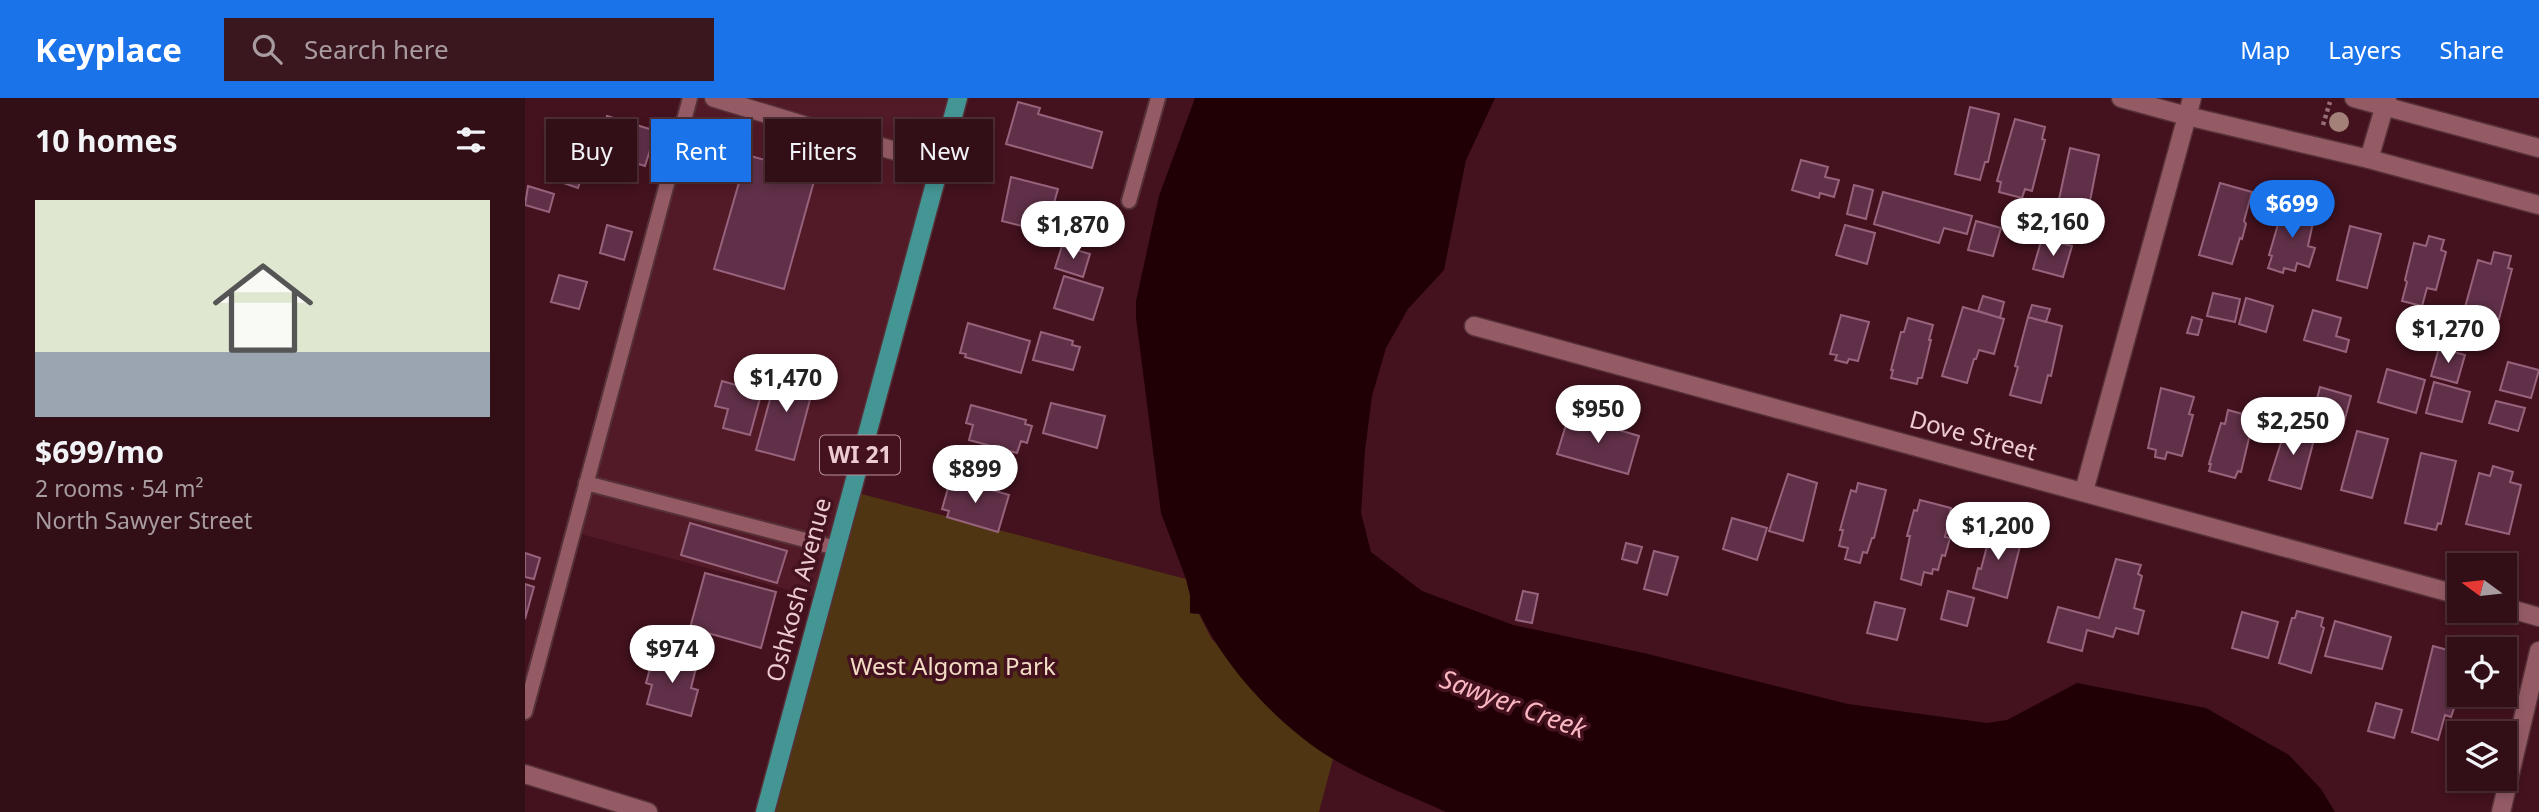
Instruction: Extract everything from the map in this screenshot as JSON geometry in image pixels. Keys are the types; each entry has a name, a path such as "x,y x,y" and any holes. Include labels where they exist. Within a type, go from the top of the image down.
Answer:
{"main road":[{"name":"Oshkosh Avenue","path":"952,119 958,98"},
{"name":"Oshkosh Avenue","path":"765,812 935,182"}],"street":[{"path":"714,98 895,151"},
{"path":"2122,98 2369,159 2539,205"},
{"path":"2084,491 2192,98"},
{"path":"2354,98 2386,102 2539,148"},
{"path":"2369,159 2386,102"},
{"name":"Dove Street","path":"1474,326 2447,592"},
{"path":"2517,611 2539,617"},
{"path":"2501,812 2539,651"},
{"path":"525,774 649,812"}],"lane":[{"path":"525,712 690,98"},
{"path":"1129,201 1158,98"},
{"path":"586,483 835,548"}],"path":[{"path":"2321,133 2330,102"}],"shaded area":[{"path":"690,98 958,98 952,119 895,119 895,182 935,182 822,599 573,532 667,182 751,182 751,119 684,119"}],"green space":[{"name":"West Algoma Park","path":"850,491 1186,579 1190,595 1190,613 1199,614 1211,638 1296,732 1333,759 1319,812 765,812"}],"water":[{"name":"Sawyer Creek","path":"1195,98 1495,98 1466,160 1444,270 1408,309 1386,348 1372,396 1361,513 1371,552 1422,591 1513,625 1648,654 1848,704 1987,723 2007,720 2077,683 2206,708 2289,755 2321,789 2335,812 1446,812 1374,781 1333,759 1275,714 1224,655 1200,614 1190,613 1190,595 1186,579 1161,513 1136,301 1159,196"}],"building":[{"path":"1018,102 1040,108 1038,114 1102,132 1092,168 1006,144"},
{"path":"1970,107 1999,114 1988,162 1985,162 1980,180 1955,174"},
{"path":"2015,119 2045,127 2042,139 2045,140 2032,191 2025,189 2022,198 1999,192 2001,182 1997,181"},
{"path":"637,125 651,129 651,147 645,166 637,164"},
{"path":"2070,148 2099,155 2088,211 2058,204"},
{"path":"751,156 765,160 765,182 814,182 784,289 714,269 739,182 751,182"},
{"path":"1801,160 1828,167 1825,177 1839,180 1834,197 1820,193 1819,198 1792,190"},
{"path":"1011,177 1058,189 1052,210 1072,215 1067,237 1002,221"},
{"path":"561,182 580,182 578,188"},
{"path":"2220,183 2252,192 2242,239 2240,238 2232,264 2199,255"},
{"path":"1854,185 1873,190 1866,219 1847,214"},
{"path":"528,186 554,194 549,212 525,205"},
{"path":"1883,192 1972,216 1967,234 1944,228 1939,243 1874,224"},
{"path":"2284,204 2315,213 2308,246 2315,248 2309,267 2297,263 2295,271 2284,268 2283,273 2268,268 2272,256 2269,255"},
{"path":"1976,221 2001,228 1993,256 1968,250"},
{"path":"607,225 632,232 624,260 600,253"},
{"path":"1845,225 1875,233 1867,264 1836,255"},
{"path":"2350,226 2381,234 2367,288 2337,280"},
{"path":"2429,236 2444,240 2441,250 2446,252 2436,290 2427,288 2422,306 2402,301 2414,243 2426,246"},
{"path":"2042,238 2072,246 2063,277 2033,269"},
{"path":"1062,246 1090,254 1083,277 1055,268"},
{"path":"2494,252 2511,256 2508,268 2512,269 2499,319 2494,318 2492,325 2480,322 2482,314 2464,311 2478,260 2491,264"},
{"path":"559,275 587,282 579,309 551,302"},
{"path":"1064,276 1103,288 1093,320 1054,308"},
{"path":"2213,293 2240,299 2235,322 2207,316"},
{"path":"1983,296 2004,302 2000,318 1978,311"},
{"path":"2246,298 2273,306 2266,332 2239,324"},
{"path":"2032,305 2050,309 2046,322 2028,317"},
{"path":"1963,307 2004,319 1994,354 1979,350 1967,383 1942,376"},
{"path":"2313,310 2341,318 2336,336 2349,340 2346,352 2304,340"},
{"path":"1841,315 1869,322 1858,361 1849,359 1847,363 1835,360 1837,355 1830,354"},
{"path":"2028,317 2062,326 2051,376 2048,375 2041,403 2010,395"},
{"path":"2192,317 2202,320 2198,335 2187,333"},
{"path":"1908,318 1933,325 1922,378 1918,378 1917,384 1891,378 1901,332 1904,332"},
{"path":"968,323 1030,341 1021,373 965,357 966,354 960,353"},
{"path":"1041,332 1073,341 1072,345 1080,347 1073,370 1033,360"},
{"path":"2439,348 2465,355 2457,383 2431,376"},
{"path":"2508,362 2539,370 2531,398 2500,390"},
{"path":"779,367 816,377 794,460 756,450"},
{"path":"2387,369 2425,380 2416,413 2378,402"},
{"path":"739,373 765,380 750,435 723,428 728,409 715,406 722,381 736,385"},
{"path":"2434,382 2470,392 2462,422 2426,413"},
{"path":"2320,387 2351,396 2343,426 2312,418"},
{"path":"2161,388 2194,397 2189,414 2193,415 2182,456 2167,452 2165,459 2155,457 2156,450 2148,448"},
{"path":"2496,401 2525,408 2518,431 2489,423"},
{"path":"1051,403 1105,416 1097,448 1043,433"},
{"path":"971,405 1026,420 1025,424 1032,426 1027,443 1021,441 1017,453 969,440 973,425 966,423"},
{"path":"2228,410 2254,417 2241,472 2238,471 2235,478 2209,471 2221,423 2225,424"},
{"path":"1569,415 1639,436 1628,474 1557,454"},
{"path":"2287,424 2316,432 2301,489 2269,480"},
{"path":"2357,431 2388,439 2372,498 2341,490"},
{"path":"2421,453 2456,461 2441,524 2438,523 2436,530 2405,523"},
{"path":"2493,466 2513,472 2510,482 2521,485 2509,534 2466,524 2479,473 2490,476"},
{"path":"1788,474 1817,483 1803,541 1769,531"},
{"path":"951,478 1009,495 998,532 947,517 949,511 942,509"},
{"path":"1858,483 1886,490 1874,538 1867,553 1863,552 1860,563 1845,559 1848,548 1839,546 1843,530 1840,530 1851,490 1856,492"},
{"path":"1920,500 1951,508 1945,537 1950,538 1945,556 1942,555 1938,570 1933,569 1932,574 1924,572 1921,585 1901,579 1910,536 1907,536 1914,510 1917,511"},
{"path":"1732,518 1767,528 1757,560 1723,549"},
{"path":"690,523 787,551 777,583 681,555"},
{"path":"1993,523 2007,526 2005,534 2022,538 2007,598 1973,588"},
{"path":"1626,543 1642,547 1637,563 1622,559"},
{"path":"1654,551 1678,557 1667,595 1644,589"},
{"path":"525,553 540,558 534,579 525,577"},
{"path":"2116,559 2141,565 2138,574 2142,576 2134,608 2144,611 2138,634 2116,628 2113,637 2087,630 2082,651 2048,642 2058,607 2099,618"},
{"path":"705,573 776,592 761,648 690,628"},
{"path":"525,584 534,587 525,619"},
{"path":"1523,591 1538,594 1532,623 1516,620"},
{"path":"1948,591 1974,598 1967,626 1941,619"},
{"path":"1875,602 1905,609 1897,640 1867,633"},
{"path":"2297,611 2323,618 2321,626 2324,628 2311,673 2279,663 2292,618 2295,618"},
{"path":"2242,612 2278,622 2268,658 2232,648"},
{"path":"2335,621 2391,637 2382,669 2325,656"},
{"path":"2433,646 2447,650 2447,707 2454,707 2451,717 2445,715 2438,740 2412,732"},
{"path":"654,654 697,664 691,688 698,690 691,716 647,704 652,685 646,683"},
{"path":"2376,703 2402,710 2394,738 2368,731"}]}
